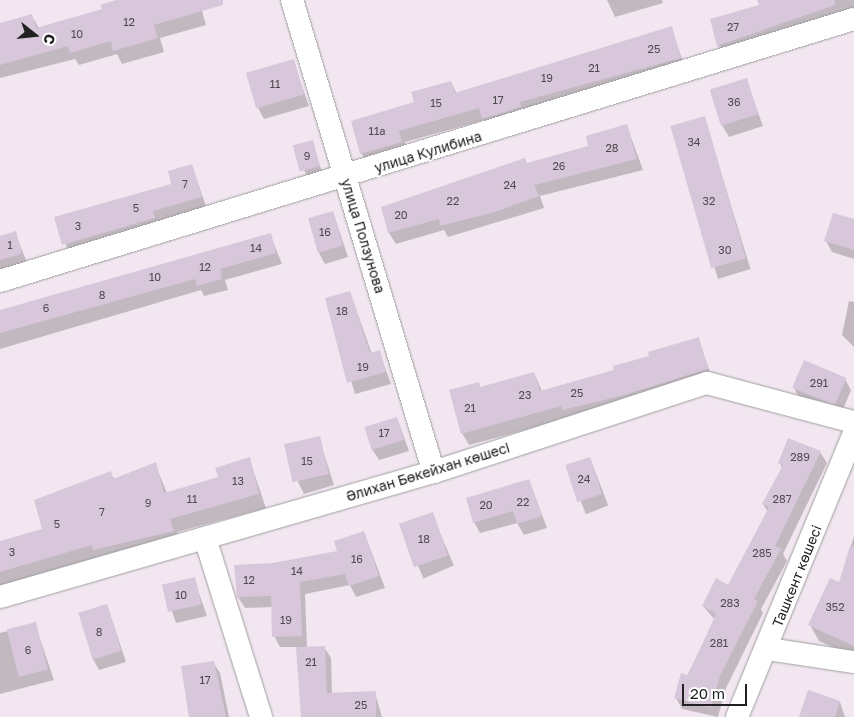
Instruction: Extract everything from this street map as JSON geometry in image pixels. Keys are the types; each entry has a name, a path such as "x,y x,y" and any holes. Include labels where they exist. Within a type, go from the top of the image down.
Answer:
{"street":[{"name":"улица Ползунова","path":"292,0 434,472"},
{"name":"улица Кулибина","path":"0,281 345,178 854,19"},
{"name":"Әлихан Бөкейхан көшесі","path":"0,597 434,472 707,383 854,422"},
{"name":"Ташкент көшесі","path":"737,717 768,649 854,434"},
{"path":"205,538 262,717"},
{"path":"768,649 854,662"}],"building":[{"path":"116,0 223,0 223,5 154,25 158,38 113,51 111,41 70,53 68,46 0,65 0,23 32,14 36,28 102,9 100,5"},
{"path":"757,0 835,0 835,5 717,46 710,19 759,5"},
{"path":"672,26 681,58 520,102 521,107 482,119 479,108 399,131 402,142 360,154 351,121 414,102 411,92 451,81 455,93"},
{"path":"294,59 304,95 256,108 246,73"},
{"path":"747,78 758,114 721,126 710,89"},
{"path":"705,116 746,258 711,268 670,126"},
{"path":"627,124 637,159 534,185 539,196 495,212 440,226 439,219 388,233 381,207 525,158 527,163 588,146 586,136"},
{"path":"313,140 320,166 300,172 293,145"},
{"path":"192,164 202,197 153,211 155,218 62,245 54,217 171,184 168,171"},
{"path":"333,211 343,246 318,253 308,218"},
{"path":"833,213 854,219 854,250 824,241"},
{"path":"16,231 22,254 0,260 0,236"},
{"path":"271,233 276,253 220,269 222,279 197,286 195,279 0,333 0,310"},
{"path":"350,291 370,353 380,350 386,372 347,383 325,298"},
{"path":"699,337 708,369 621,396 562,410 561,406 461,434 449,390 479,382 480,387 534,372 540,391 614,370 613,366 649,356 648,352"},
{"path":"804,360 846,378 835,406 792,388"},
{"path":"397,417 404,440 372,450 364,427"},
{"path":"320,436 329,474 293,482 284,444"},
{"path":"788,438 821,451 775,546 781,549 754,599 758,601 720,676 711,708 674,698 681,673 688,675 716,614 702,606 716,578 728,585 769,507 762,504 783,465 778,463"},
{"path":"250,457 259,494 170,519 174,531 93,550 92,545 0,572 0,541 42,529 34,500 111,471 113,479 156,462 164,493 218,477 215,468"},
{"path":"590,457 602,494 577,502 565,465"},
{"path":"529,479 542,516 517,524 513,511 473,523 466,498"},
{"path":"433,512 448,555 414,567 399,524"},
{"path":"364,531 379,576 349,586 345,574 300,582 302,636 272,637 271,596 237,597 234,565 273,563 337,551 334,541"},
{"path":"850,546 854,546 854,646 808,625 830,578 839,582"},
{"path":"195,577 201,604 168,612 162,585"},
{"path":"107,604 121,651 93,660 78,613"},
{"path":"36,622 48,670 19,677 7,629"},
{"path":"325,646 327,693 376,691 376,717 301,717 296,647"},
{"path":"214,661 226,717 189,717 181,666"},
{"path":"808,690 840,701 835,717 799,717"}]}
